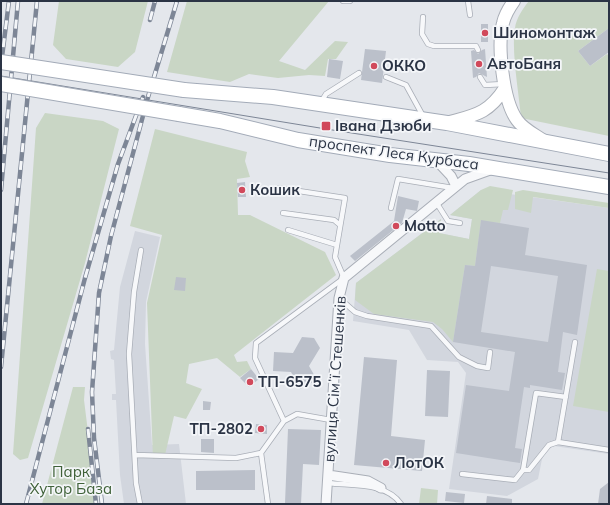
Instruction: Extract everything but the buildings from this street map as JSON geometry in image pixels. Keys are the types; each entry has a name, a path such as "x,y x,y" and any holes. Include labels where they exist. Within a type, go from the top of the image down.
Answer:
{"main road":[{"path":"514,1 507,10 503,24 501,41 504,86 513,114 517,120 523,127 544,141"},
{"path":"1,62 184,90 273,97 447,123 609,154"},
{"name":"проспект Леся Курбаса","path":"1,84 220,121 298,140 498,168 609,187"},
{"path":"447,123 483,111 491,106 504,86"}],"street":[{"path":"436,160 451,176 455,187"},
{"name":"вулиця Сімʼї Стешенків","path":"326,504 339,298 344,278 455,187 472,175 498,168"},
{"path":"328,479 368,481 381,488"}],"lane":[{"path":"343,2 350,1"},
{"path":"468,1 470,15"},
{"path":"423,17 422,34 428,44 434,46 476,46 478,50"},
{"path":"320,104 326,94 359,73"},
{"path":"386,77 406,85 425,120"},
{"path":"480,77 484,85 504,86"},
{"path":"391,208 398,180 455,187"},
{"path":"279,188 344,198 335,257 344,278 256,343 255,358 284,421"},
{"path":"436,202 448,222 460,223"},
{"path":"283,213 334,220 340,225"},
{"path":"288,230 337,245"},
{"path":"140,504 134,455 129,354 134,292 141,250"},
{"path":"339,298 355,312 367,316 431,326 459,357 477,366 488,368 490,352"},
{"path":"558,442 575,342"},
{"path":"462,474 515,480 523,470 536,393 566,396"},
{"path":"134,455 236,458 261,453 284,421 297,414 331,420"},
{"path":"523,470 529,470 549,445 558,442 609,450"},
{"path":"261,453 268,504"},
{"path":"381,488 394,495 401,504"}],"shaded area":[{"path":"481,190 609,208 609,454 554,446 547,450 542,459 538,479 507,496 449,489 466,373 458,362 427,360 409,330 353,321 356,283 441,219 439,233 469,239 472,219 450,215"},
{"path":"135,231 160,237 146,302 145,344 152,445 179,444 186,504 124,504 120,475 116,400 112,400 112,394 116,394 114,360 111,359 110,351 114,350 120,287"}],"green space":[{"path":"59,1 148,1 135,52 118,67 66,59 53,45"},
{"path":"187,1 329,1 279,61 305,70 335,41 348,42 336,59 328,59 325,76 309,75 278,78 249,74 230,82 167,72"},
{"path":"529,1 609,1 609,28 578,51 590,66 607,54 609,56 609,136 521,118 514,37 517,21 522,10"},
{"path":"45,113 103,121 119,129 85,263 28,458 20,460 13,454 36,128"},
{"path":"155,129 247,152 245,161 250,177 237,179 238,215 250,215 325,252 336,275 234,355 237,362 247,361 251,369 240,377 217,358 189,364 186,383 202,389 186,419 174,416 165,455 153,459 147,303 162,235 130,226"},
{"path":"490,186 513,190 508,210 503,210 500,223 481,221 475,266 465,265 453,342 442,329 433,322 374,314 355,300 356,283 441,219 439,233 469,239 472,219 450,215 481,190"},
{"path":"523,190 609,203 609,208 533,197 531,213 515,209 515,192"},
{"path":"597,269 609,271 609,412 573,406"},
{"name":"Парк Хутор База","path":"73,387 85,387 84,400 97,504 42,504"},
{"path":"421,488 438,490 437,504 419,504"}],"tram line":[{"path":"1,76 609,173"}],"railway":[{"path":"1,65 9,1"},
{"path":"1,190 18,1"},
{"path":"1,367 37,1"},
{"path":"150,20 155,1"},
{"path":"102,504 94,438 92,392 99,293 111,236 148,97 177,1"},
{"path":"26,504 85,278 118,164 143,97"},
{"path":"88,429 96,504"}],"place":[{"name":"Шиномонтаж","path":"485,33"},
{"name":"АвтоБаня","path":"479,64"},
{"name":"ОККО","path":"374,66"},
{"name":"Івана Дзюби","path":"326,126"},
{"name":"Кошик","path":"242,190"},
{"name":"Motto","path":"396,226"},
{"name":"ТП-6575","path":"250,382"},
{"name":"ТП-2802","path":"261,429"},
{"name":"ЛотОК","path":"386,463"}]}
